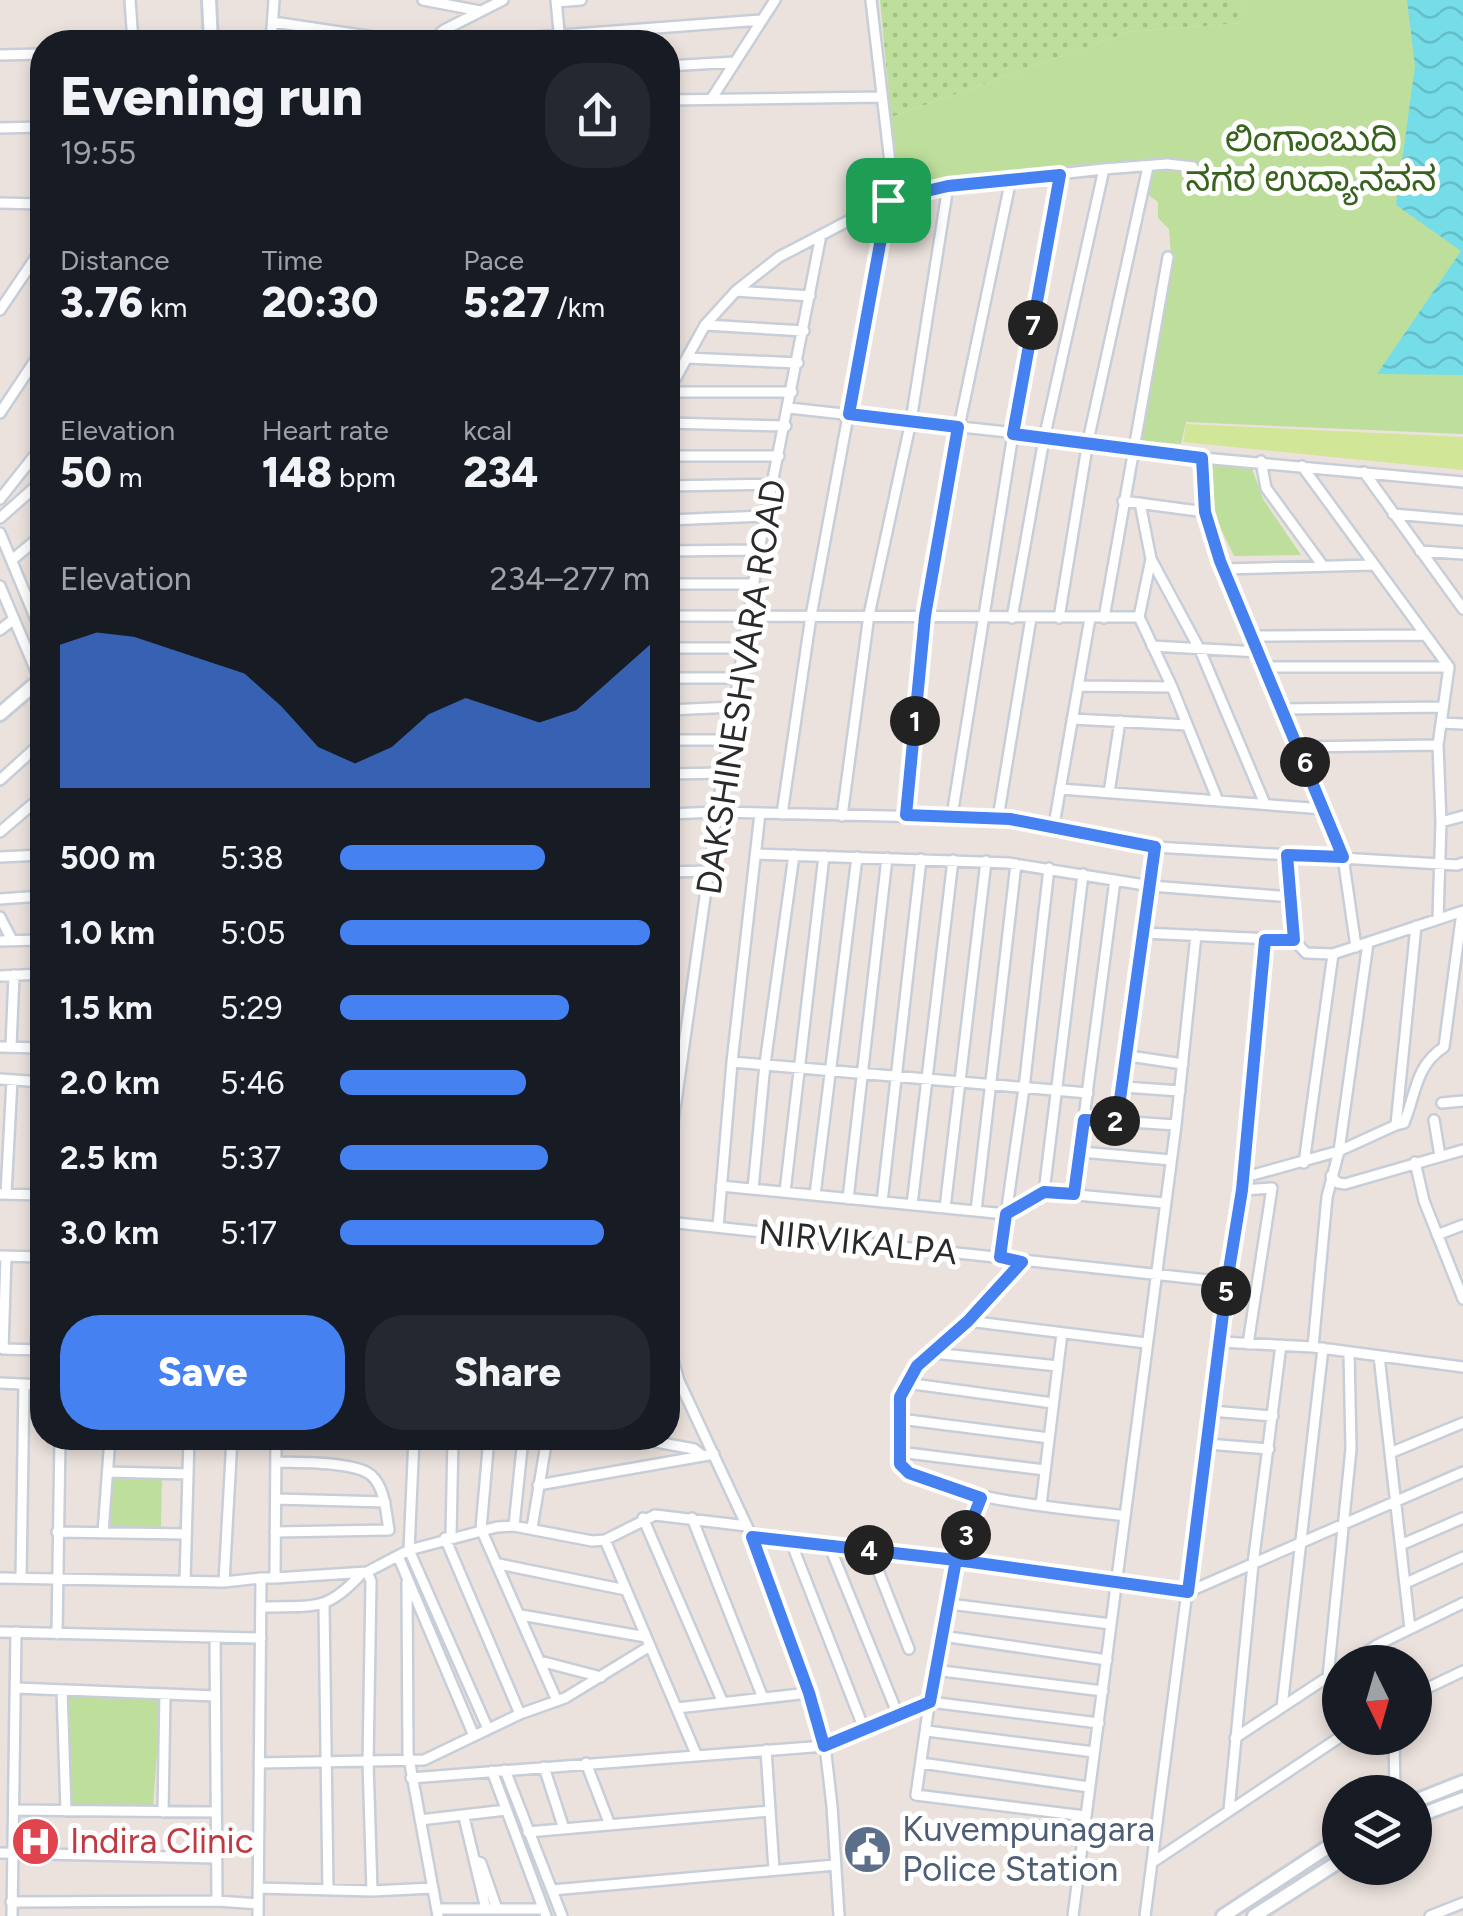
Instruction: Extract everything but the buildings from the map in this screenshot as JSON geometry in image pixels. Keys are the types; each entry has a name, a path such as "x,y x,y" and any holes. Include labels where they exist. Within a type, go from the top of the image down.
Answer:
{"main road":[{"path":"209,0 210,30"},
{"path":"0,714 30,690"},
{"path":"1432,1794 1463,1782"},
{"path":"1432,1810 1463,1798"},
{"path":"1223,1916 1322,1851"},
{"path":"1254,1916 1322,1872"}],"street":[{"path":"130,0 132,30"},
{"path":"272,30 274,0"},
{"path":"423,0 483,12"},
{"path":"444,30 503,0"},
{"path":"559,30 556,1 581,0"},
{"path":"712,98 774,0"},
{"path":"782,814 811,616 891,198 871,0"},
{"path":"661,30 762,20"},
{"path":"273,22 327,30"},
{"path":"0,55 30,54"},
{"path":"680,65 735,62"},
{"path":"680,99 881,97"},
{"path":"0,128 30,127"},
{"path":"1059,618 1088,441 1155,166"},
{"path":"680,371 705,325 736,291 779,257 891,198 948,186 1104,169 1193,167"},
{"path":"1012,618 1044,438 1104,169"},
{"path":"952,816 1013,434 1060,175"},
{"path":"906,815 925,616 958,427 1011,180"},
{"path":"842,816 870,615 910,422 948,186"},
{"path":"2,206 30,205"},
{"name":"DAKSHINESHVARA ROAD","path":"680,1067 747,616 822,235"},
{"path":"1104,618 1131,448 1168,257"},
{"path":"0,310 30,266"},
{"path":"736,291 810,296"},
{"path":"705,325 804,331"},
{"path":"687,358 798,362"},
{"path":"0,414 30,368"},
{"path":"680,392 792,392"},
{"path":"789,408 1088,441 1202,458 1463,482"},
{"path":"680,423 786,426"},
{"path":"680,456 779,456"},
{"path":"1202,458 1205,512 1224,569 1343,857 1356,946"},
{"path":"0,500 30,461"},
{"path":"1261,462 1266,488 1324,566"},
{"path":"1302,466 1449,667 1438,746 1442,822 1438,918"},
{"path":"1364,472 1463,610"},
{"path":"680,486 774,484"},
{"path":"0,518 30,492"},
{"path":"1123,501 1205,512"},
{"path":"1140,503 1151,559 1200,650 1265,804"},
{"path":"1393,514 1463,520"},
{"path":"680,520 766,516"},
{"path":"0,533 30,603"},
{"path":"13,559 30,545"},
{"path":"680,551 759,550"},
{"path":"1420,551 1463,554"},
{"path":"1151,559 1139,617 1218,801"},
{"path":"1224,569 1372,565"},
{"path":"680,584 754,584"},
{"path":"0,586 30,654"},
{"path":"1448,590 1463,591"},
{"path":"680,616 1139,617"},
{"path":"0,630 14,618"},
{"path":"998,818 1031,618"},
{"path":"1054,825 1090,618"},
{"path":"1252,636 1424,635"},
{"path":"1152,646 1259,652"},
{"path":"680,648 743,648"},
{"path":"1265,667 1449,667"},
{"path":"680,678 738,678"},
{"path":"1078,686 1172,687"},
{"path":"680,709 734,707"},
{"path":"1283,709 1443,707"},
{"path":"1072,719 1187,724"},
{"path":"1110,793 1120,721"},
{"path":"1441,723 1463,724"},
{"path":"680,740 728,740"},
{"path":"1298,746 1438,746"},
{"path":"0,780 30,753"},
{"path":"680,774 724,772"},
{"path":"1060,789 1324,809"},
{"path":"0,832 30,806"},
{"path":"718,1227 760,813"},
{"path":"680,814 998,818 1054,825 1155,847 1463,863"},
{"path":"1442,822 1463,816"},
{"path":"1117,1121 1155,847"},
{"path":"756,854 1016,864 1150,886 1291,896"},
{"path":"753,1189 764,1064 794,855"},
{"path":"1242,1184 1339,1152 1404,1123 1422,1069 1444,1047 1459,965 1462,912 1334,954 1306,953 1294,940 1287,855"},
{"path":"0,857 30,856"},
{"path":"786,1192 824,856"},
{"path":"815,1196 857,857"},
{"path":"848,1199 887,858"},
{"path":"882,1202 921,858"},
{"path":"912,1205 953,860"},
{"path":"945,1208 986,862"},
{"path":"976,1212 1016,864"},
{"path":"1000,1257 1049,868"},
{"path":"680,872 708,871"},
{"path":"1044,1192 1083,874"},
{"path":"1074,1194 1115,880"},
{"path":"0,898 30,897"},
{"path":"0,917 12,940"},
{"path":"1396,1124 1416,926"},
{"path":"1143,934 1294,940"},
{"path":"1072,1916 1176,1126 1196,935"},
{"path":"0,940 30,940"},
{"path":"1145,1916 1242,1184 1265,940"},
{"path":"1282,1707 1331,1176 1339,1152 1368,943"},
{"path":"1304,1163 1334,954"},
{"path":"0,976 30,974"},
{"path":"6,1047 14,975"},
{"path":"1128,1056 1183,1064"},
{"path":"732,1062 1088,1093"},
{"path":"0,1079 30,1081"},
{"path":"12,1080 3,1194 30,1195"},
{"path":"1124,1087 1180,1091"},
{"path":"1442,1103 1463,1101"},
{"path":"1084,1120 1176,1126"},
{"path":"1434,1120 1440,1156"},
{"path":"1331,1176 1345,1184 1463,1150"},
{"path":"1081,1152 1171,1160"},
{"path":"1415,1162 1424,1201 1463,1298"},
{"path":"1242,1184 1272,1188 1248,1344"},
{"path":"721,1186 1006,1214 1044,1192 1164,1203"},
{"name":"NIRVIKALPA","path":"680,1223 1227,1282"},
{"path":"1437,1236 1463,1225"},
{"path":"30,1257 3,1256 3,1349 30,1350"},
{"path":"1022,1262 968,1321 917,1366 906,1384 900,1397 900,1464 909,1473 981,1498 1124,1516"},
{"path":"968,1321 1146,1343"},
{"path":"1041,1505 1062,1333"},
{"path":"1220,1342 1318,1348 1463,1367"},
{"path":"1230,1810 1281,1345"},
{"path":"1332,1645 1351,1449 1350,1352"},
{"path":"933,1353 1058,1366"},
{"path":"1379,1356 1410,1629"},
{"path":"0,1383 30,1384"},
{"path":"21,1578 24,1384"},
{"path":"680,1384 708,1455 752,1537 809,1693 824,1746 839,1916"},
{"path":"906,1384 1053,1404"},
{"path":"1211,1410 1272,1416"},
{"path":"900,1419 1049,1438"},
{"path":"1390,1454 1463,1423"},
{"path":"1207,1444 1268,1449"},
{"path":"680,1446 708,1455"},
{"path":"57,1634 60,1450"},
{"path":"103,1533 109,1450"},
{"path":"185,1581 188,1450"},
{"path":"224,1582 231,1450"},
{"path":"275,1578 276,1450"},
{"path":"413,1450 408,1550 488,1729"},
{"path":"452,1450 448,1537 520,1714"},
{"path":"488,1450 481,1529 557,1700"},
{"path":"514,1526 522,1450"},
{"path":"532,1528 545,1450"},
{"path":"899,1452 1045,1470"},
{"path":"538,1485 708,1455"},
{"path":"276,1462 358,1468 374,1476 389,1530 276,1532"},
{"path":"108,1472 188,1474"},
{"path":"752,1537 1188,1592 1463,1472"},
{"path":"276,1498 384,1502"},
{"path":"981,1498 956,1560 934,1670 916,1795 1084,1816"},
{"path":"261,1607 336,1600 364,1573 408,1550 481,1529 514,1526 605,1540 654,1514 746,1526"},
{"path":"643,1518 723,1703"},
{"path":"692,1518 763,1698"},
{"path":"1402,1544 1463,1518"},
{"path":"57,1532 186,1534"},
{"path":"605,1540 696,1754"},
{"path":"791,1542 864,1728"},
{"path":"829,1545 898,1715"},
{"path":"870,1550 909,1649"},
{"path":"398,1556 474,1736"},
{"path":"1406,1584 1463,1557"},
{"path":"498,1564 626,1590"},
{"path":"0,1578 224,1582 364,1573"},
{"path":"364,1573 371,1581 368,1762 372,1891"},
{"path":"258,1916 261,1578"},
{"path":"407,1582 409,1760 438,1913 492,1909 544,1912 492,1771"},
{"path":"1379,1645 1463,1603"},
{"path":"324,1604 328,1890"},
{"path":"949,1604 1111,1624"},
{"path":"520,1615 648,1642"},
{"path":"0,1632 260,1638"},
{"path":"12,1916 16,1632"},
{"path":"942,1636 1107,1660"},
{"path":"215,1638 217,1901"},
{"path":"259,1763 424,1760 601,1677 648,1642"},
{"path":"540,1661 601,1677"},
{"path":"934,1670 1103,1690"},
{"path":"1432,1686 1463,1671"},
{"path":"1235,1738 1322,1681"},
{"path":"16,1688 215,1696"},
{"path":"62,1690 66,1810"},
{"path":"677,1708 809,1693"},
{"path":"163,1812 165,1694"},
{"path":"411,1778 824,1746 930,1702 1099,1723"},
{"path":"927,1731 1094,1752"},
{"path":"766,1750 774,1870"},
{"path":"1153,1862 1322,1750"},
{"path":"586,1763 610,1825"},
{"path":"921,1764 1089,1787"},
{"path":"544,1767 564,1829"},
{"path":"505,1770 562,1916"},
{"path":"14,1810 215,1812"},
{"path":"420,1820 506,1810"},
{"path":"528,1832 770,1812"},
{"path":"464,1817 492,1909"},
{"path":"0,1853 216,1858"},
{"path":"552,1890 835,1865"},
{"path":"258,1888 434,1888"},
{"path":"12,1902 258,1904"},
{"path":"1430,1916 1457,1909"}],"green space":[{"path":"880,0 1243,0 1242,23 1129,32 891,117"},
{"name":"ಲಿಂಗಾಂಬುದಿ ನಗರ ಉದ್ಯಾನವನ","path":"1243,0 1463,0 1463,434 1186,422 1181,444 1135,440 1171,257 1169,229 1158,218 1158,202 1146,193 1149,172 1159,171 1158,158 949,176 900,188 891,117 1129,32 1241,23"},
{"path":"1186,424 1463,437 1463,470 1183,442"},
{"path":"1209,464 1251,466 1263,499 1301,555 1234,556 1210,506"},
{"path":"109,1477 162,1477 161,1527 111,1526"},
{"path":"62,1697 161,1700 153,1807 60,1804"}],"water":[{"path":"1407,0 1463,0 1463,375 1377,374 1461,251 1396,205 1415,66"}],"place":[{"name":"Indira Clinic","path":"35,1841"},
{"name":"Kuvempunagara Police Station","path":"867,1849"}],"route":[{"path":"888,200 849,414 958,427 925,616 906,815 1010,819 1155,847 1117,1121 1084,1120 1074,1194 1044,1192 1006,1214 1000,1257 1022,1262 968,1321 917,1366 900,1397 900,1464 909,1473 981,1498 956,1560 930,1702 824,1746 809,1693 752,1537 956,1560 1188,1592 1242,1190 1265,940 1294,940 1287,855 1343,857 1220,561 1205,512 1202,458 1013,434 1060,175 948,186 888,200"}]}
